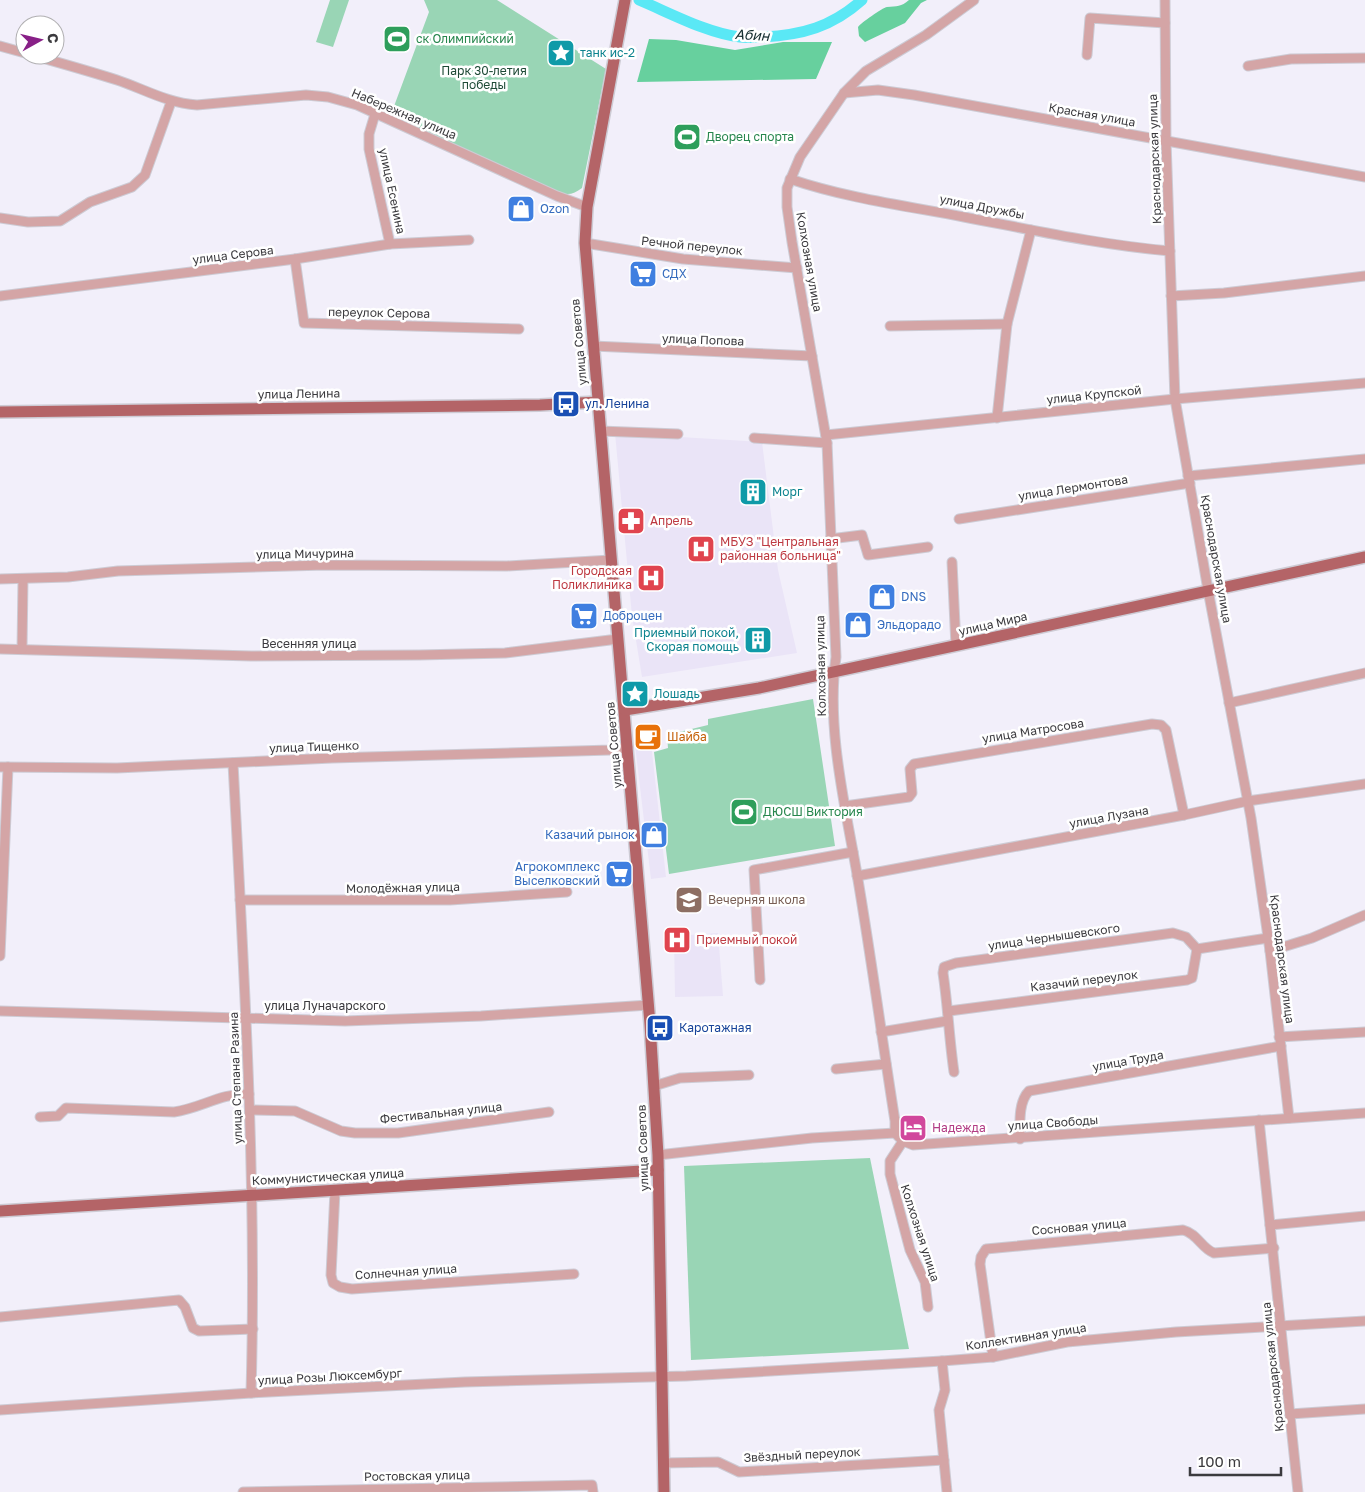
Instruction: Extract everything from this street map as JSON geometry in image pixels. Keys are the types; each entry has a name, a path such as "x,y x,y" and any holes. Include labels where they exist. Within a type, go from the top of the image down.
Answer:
{"main road":[{"name":"улица Советов","path":"625,0 587,207 585,242 649,1005 658,1155 664,1492"},
{"name":"улица Ленина","path":"0,412 598,402"},
{"name":"улица Мира","path":"625,710 759,688 1365,557"},
{"name":"Коммунистическая улица","path":"0,1211 658,1170"}],"street":[{"path":"844,93 866,71 926,35 974,0"},
{"name":"Краснодарская улица","path":"1165,0 1166,141 1175,399 1208,590 1248,801 1270,951 1288,1118"},
{"path":"1088,55 1090,18 1165,23"},
{"path":"0,46 15,50"},
{"path":"1248,66 1291,60 1365,58"},
{"name":"Набережная улица","path":"65,65 118,80 171,102 197,105 323,96 357,105 557,196 587,207"},
{"name":"Красная улица","path":"844,93 878,90 914,95 1365,177"},
{"name":"Колхозная улица","path":"844,93 800,157 787,188 787,207 827,439 836,657 833,672 834,718 845,806 886,1064 895,1133"},
{"path":"0,218 28,222 60,221 90,202 132,187 145,174 171,102"},
{"name":"улица Есенина","path":"375,114 369,134 369,150 390,244"},
{"name":"улица Дружбы","path":"790,179 819,189 1032,230 1125,247 1170,250"},
{"path":"997,418 1007,324 1032,230"},
{"name":"улица Серова","path":"0,296 295,259 390,244 469,240"},
{"name":"Речной переулок","path":"585,242 683,259 797,268"},
{"name":"переулок Серова","path":"295,259 304,323 519,328"},
{"path":"1171,296 1224,293 1365,276"},
{"path":"890,326 1007,324"},
{"name":"улица Попова","path":"593,346 812,356"},
{"name":"улица Крупской","path":"754,438 827,439 1175,399 1365,383"},
{"path":"600,430 678,434"},
{"name":"улица Лермонтова","path":"959,518 1189,480 1365,459"},
{"path":"830,539 862,535 868,555 928,547"},
{"name":"улица Мичурина","path":"0,579 127,571 326,565 507,566 611,560"},
{"path":"952,562 956,646"},
{"path":"22,649 23,579"},
{"name":"Весенняя улица","path":"0,649 251,656 392,656 505,653 618,639"},
{"path":"1230,703 1365,673"},
{"name":"улица Матросова","path":"845,806 909,797 912,793 910,769 914,764 1152,724 1161,725 1166,730 1184,816"},
{"name":"улица Тищенко","path":"4,767 117,768 233,762 601,750 628,747"},
{"name":"улица Степана Разина","path":"233,762 250,1110 253,1329 251,1393"},
{"path":"0,956 4,767"},
{"name":"улица Лузана","path":"857,876 1184,816 1248,801 1365,784"},
{"path":"760,980 754,870 853,852"},
{"name":"Молодёжная улица","path":"240,900 450,900 567,892"},
{"path":"1270,951 1312,938 1365,915"},
{"name":"улица Чернышевского","path":"954,1072 947,1021 949,1011 943,973 944,967 956,963 1173,933 1186,937 1197,949"},
{"path":"1197,949 1268,938"},
{"name":"Казачий переулок","path":"949,1011 1187,980 1195,974 1197,949"},
{"name":"улица Луначарского","path":"0,1011 345,1021 481,1016 649,1005"},
{"path":"881,1032 947,1021"},
{"path":"1280,1037 1365,1032"},
{"name":"улица Труда","path":"1020,1139 1024,1096 1029,1091 1281,1046"},
{"path":"836,1070 886,1064"},
{"path":"654,1086 680,1078 749,1074"},
{"path":"40,1116 58,1116 66,1108 174,1112 190,1110 232,1094 249,1094"},
{"name":"Фестивальная улица","path":"250,1110 294,1111 341,1132 355,1134 398,1133 549,1112"},
{"name":"улица Свободы","path":"904,1141 913,1145 1020,1139 1365,1113"},
{"name":"Краснодарская улица","path":"1259,1120 1274,1248 1298,1492"},
{"path":"658,1155 812,1138 895,1133 904,1141"},
{"name":"Колхозная улица","path":"904,1141 890,1161 890,1174 910,1250 924,1282 928,1307"},
{"name":"Солнечная улица","path":"335,1191 332,1275 333,1283 340,1287 352,1289 574,1274"},
{"path":"1270,1225 1365,1216"},
{"name":"Сосновая улица","path":"993,1357 980,1264 981,1257 986,1249 1183,1230 1192,1232 1205,1250 1214,1253 1274,1248"},
{"path":"0,1318 179,1300 186,1307 193,1328 199,1331 253,1329"},
{"name":"Коллективная улица","path":"661,1375 674,1377 942,1361 993,1357 1067,1342 1365,1321"},
{"path":"942,1361 945,1390 939,1410 947,1492"},
{"name":"улица Розы Люксембург","path":"0,1410 251,1393 661,1375"},
{"path":"1290,1414 1365,1409"},
{"name":"Звёздный переулок","path":"663,1463 718,1462 739,1472 944,1460"},
{"name":"Ростовская улица","path":"243,1492 592,1489"}],"shaded area":[{"name":"МБУЗ \"Центральная районная больница\"","path":"615,433 762,442 778,570 797,653 642,677 632,616"},
{"name":"Казачий рынок","path":"651,743 666,877 651,879 635,745"},
{"path":"718,933 723,996 675,997 674,936"}],"green space":[{"path":"330,0 349,0 333,47 316,42"},
{"name":"Парк 30-летия победы","path":"424,0 497,0 606,69 582,188 571,194 558,192 390,117 429,12"},
{"path":"909,0 927,0 921,3 905,23 865,42 859,36 858,27 863,22 884,8 901,5"},
{"path":"649,39 676,40 735,50 783,42 832,42 816,79 637,82"},
{"path":"813,699 835,846 669,874 654,752 668,748 667,735 708,725 708,719"},
{"path":"870,1158 909,1349 691,1360 684,1166"}],"waterway":[{"name":"Абин","path":"639,0 702,27 740,37 777,36 804,32 839,17 862,0"}],"place":[{"name":"ск Олимпийский","path":"397,39"},
{"name":"танк ис-2","path":"561,53"},
{"name":"Дворец спорта","path":"687,137"},
{"name":"Ozon","path":"521,209"},
{"name":"СДХ","path":"643,274"},
{"name":"ул. Ленина","path":"566,404"},
{"name":"Морг","path":"753,492"},
{"name":"Апрель","path":"631,521"},
{"name":"МБУЗ \"Центральная районная больница\"","path":"701,549"},
{"name":"Городская Поликлиника","path":"651,578"},
{"name":"DNS","path":"882,597"},
{"name":"Доброцен","path":"584,616"},
{"name":"Эльдорадо","path":"858,625"},
{"name":"Приемный покой, Скорая помощь","path":"758,640"},
{"name":"Лошадь","path":"635,694"},
{"name":"Шайба","path":"648,737"},
{"name":"ДЮСШ Виктория","path":"744,812"},
{"name":"Казачий рынок","path":"654,835"},
{"name":"Агрокомплекс Выселковский","path":"619,874"},
{"name":"Вечерняя школа","path":"689,900"},
{"name":"Приемный покой","path":"677,940"},
{"name":"Каротажная","path":"660,1028"},
{"name":"Надежда","path":"913,1128"}]}
